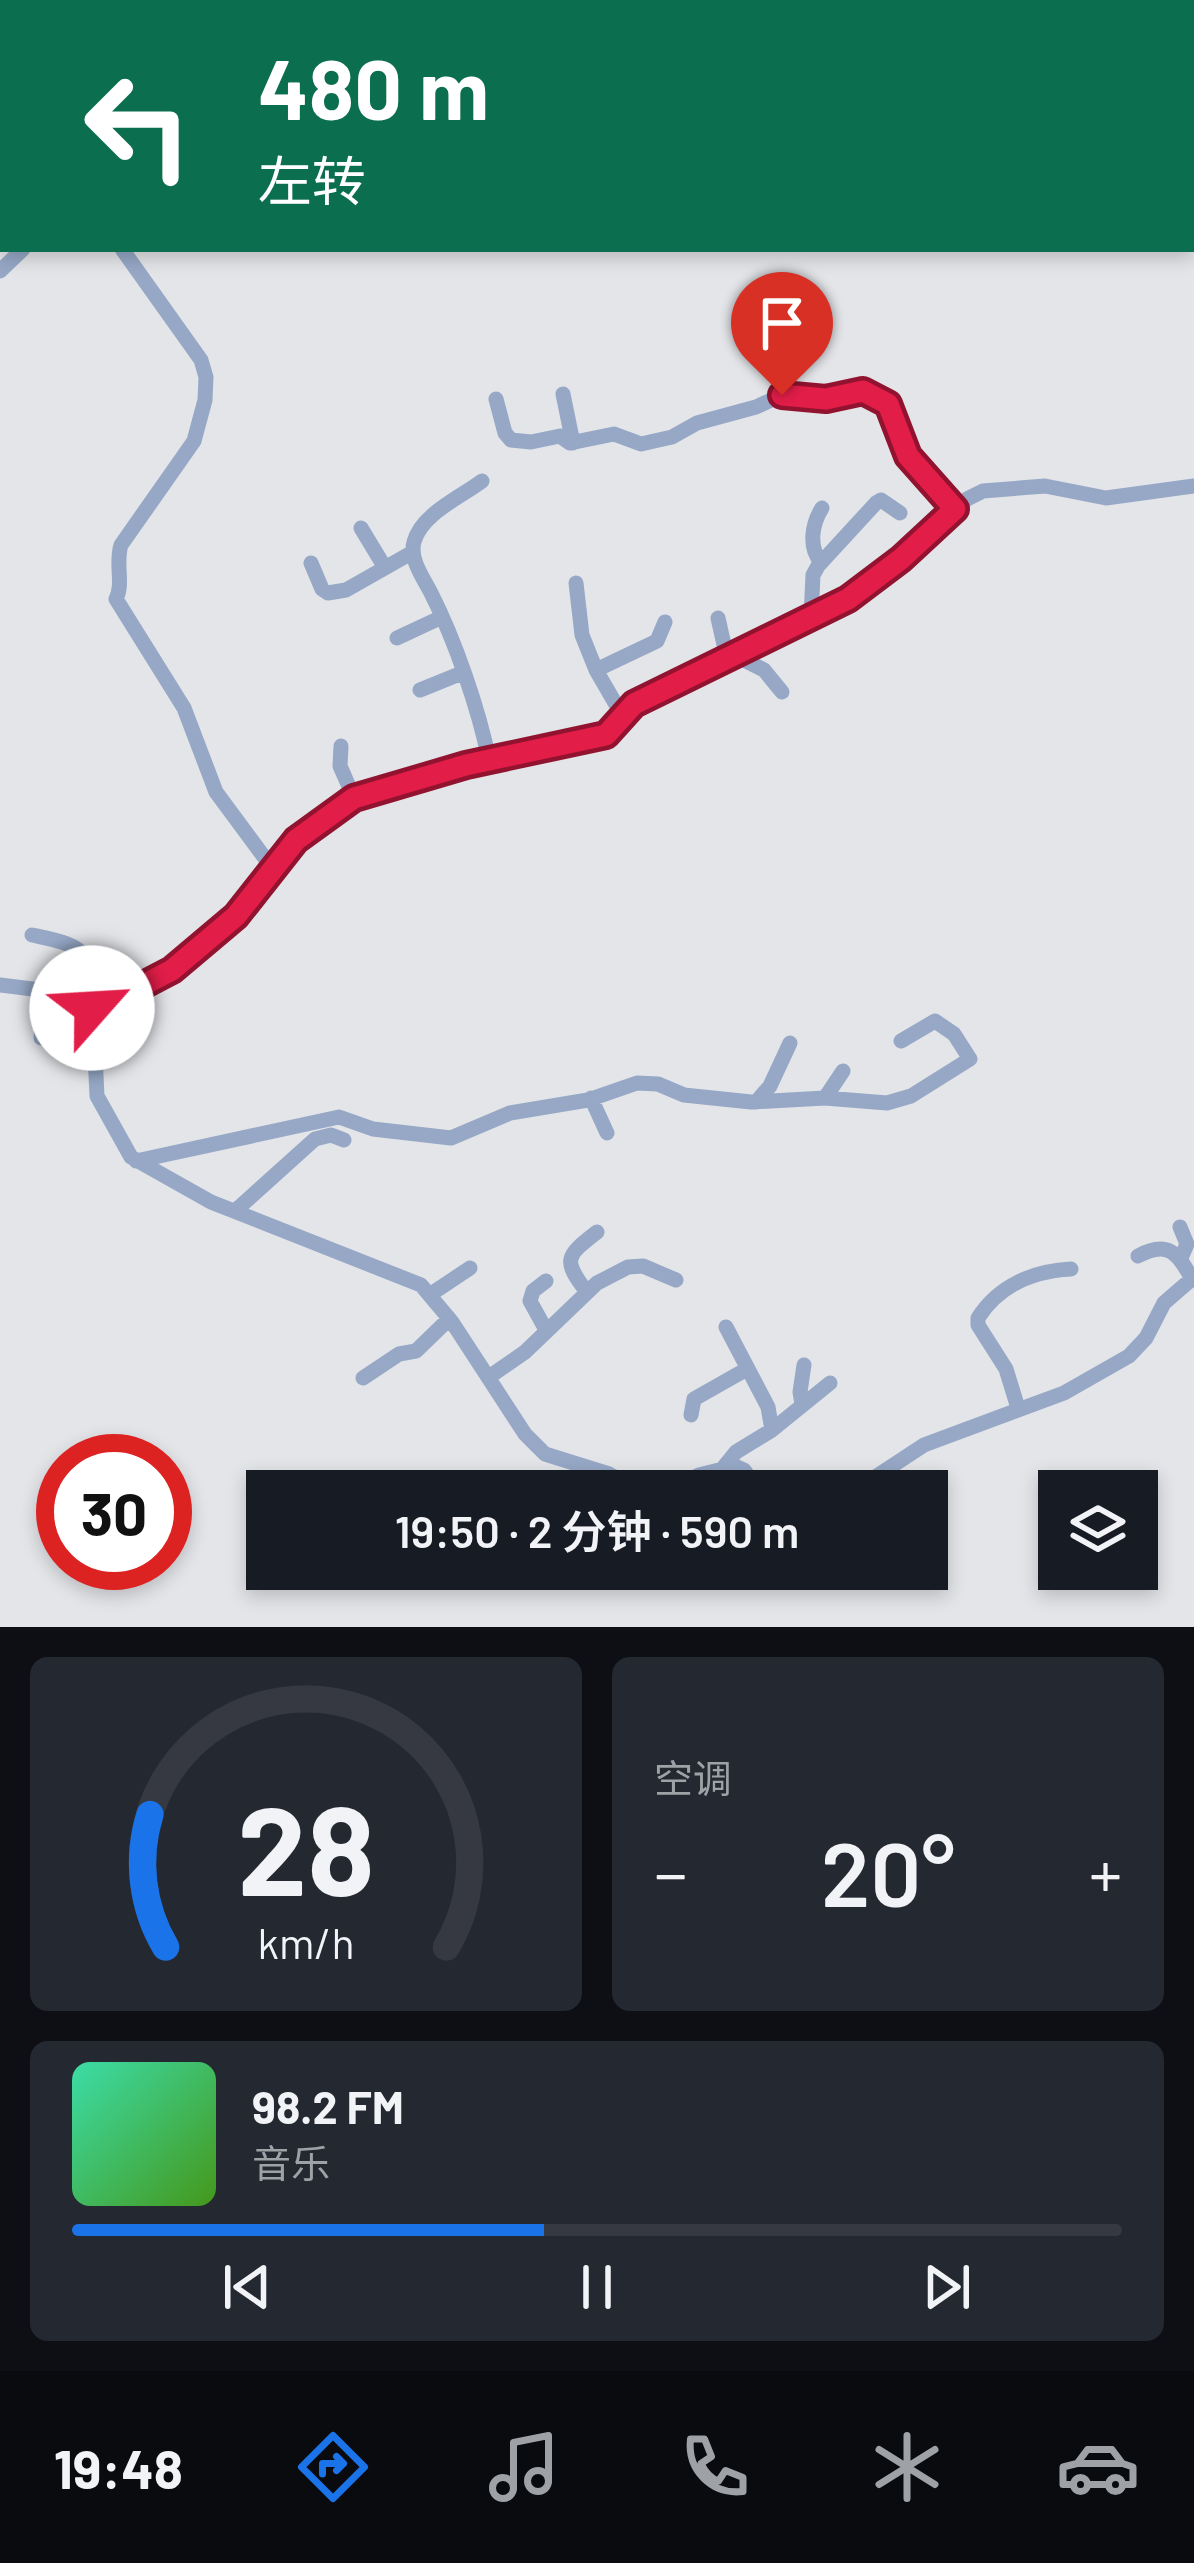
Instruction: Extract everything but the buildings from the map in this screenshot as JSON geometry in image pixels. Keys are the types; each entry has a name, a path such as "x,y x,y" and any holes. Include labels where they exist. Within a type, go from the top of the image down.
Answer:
{"street":[{"path":"124,252 201,360 206,377 194,441 121,545 116,599 172,685 216,792 273,869"},
{"path":"496,399 511,440 531,442 560,436 573,443 614,434 641,444 782,395 826,399 863,391 888,404 908,456 955,509"},
{"path":"563,394 573,443"},
{"path":"482,481 421,527 413,552 442,617 489,760"},
{"path":"0,985 84,995 130,992 172,970 236,916 296,840 354,798 489,760 606,735 634,704 867,586 967,499 1000,487 1045,486 1106,498 1194,486"},
{"path":"812,617 813,574 821,562 876,502 881,500 900,513"},
{"path":"821,562 814,551 813,532 822,508"},
{"path":"361,528 384,566"},
{"path":"311,563 328,593 356,586 413,552"},
{"path":"577,583 582,635 622,716"},
{"path":"397,638 442,617"},
{"path":"718,618 730,657"},
{"path":"596,670 657,641 665,622"},
{"path":"730,657 764,670 782,692"},
{"path":"420,690 462,673"},
{"path":"341,746 340,766 354,798"},
{"path":"32,935 78,947 86,957 84,995 93,1012 97,1096 117,1137 136,1162 235,1211 400,1276 431,1294 525,1434 544,1454 596,1470"},
{"path":"41,1038 45,990"},
{"path":"136,1162 331,1118 402,1135 451,1138 510,1113 648,1082 684,1096 887,1103 911,1096 970,1059 954,1034 935,1021 901,1041"},
{"path":"756,1102 770,1086 790,1043"},
{"path":"825,1098 843,1071"},
{"path":"591,1098 607,1133"},
{"path":"235,1211 314,1139 331,1135 344,1140"},
{"path":"1180,1228 1187,1244 1181,1258"},
{"path":"587,1292 568,1268 568,1261 597,1232"},
{"path":"886,1470 923,1445 1084,1384 1129,1356 1145,1338 1158,1310 1193,1278 1181,1258 1162,1247 1138,1256"},
{"path":"489,1377 525,1352 587,1292 628,1267 643,1266 676,1280"},
{"path":"431,1294 470,1268"},
{"path":"1018,1408 1006,1369 978,1318 999,1294 1023,1279 1071,1269"},
{"path":"546,1281 530,1300 546,1330"},
{"path":"363,1378 400,1354 416,1351 449,1319"},
{"path":"726,1327 768,1407 772,1430"},
{"path":"802,1404 804,1365"},
{"path":"691,1415 694,1399 747,1369"},
{"path":"723,1468 736,1452 830,1383"},
{"path":"718,1470 735,1466 743,1470"}],"route":[{"path":"92,1008 79,995 130,992 204,946 236,916 296,840 354,798 466,765 606,735 634,704 848,599 955,509 908,456 888,404 863,391 826,399 782,395"}]}
